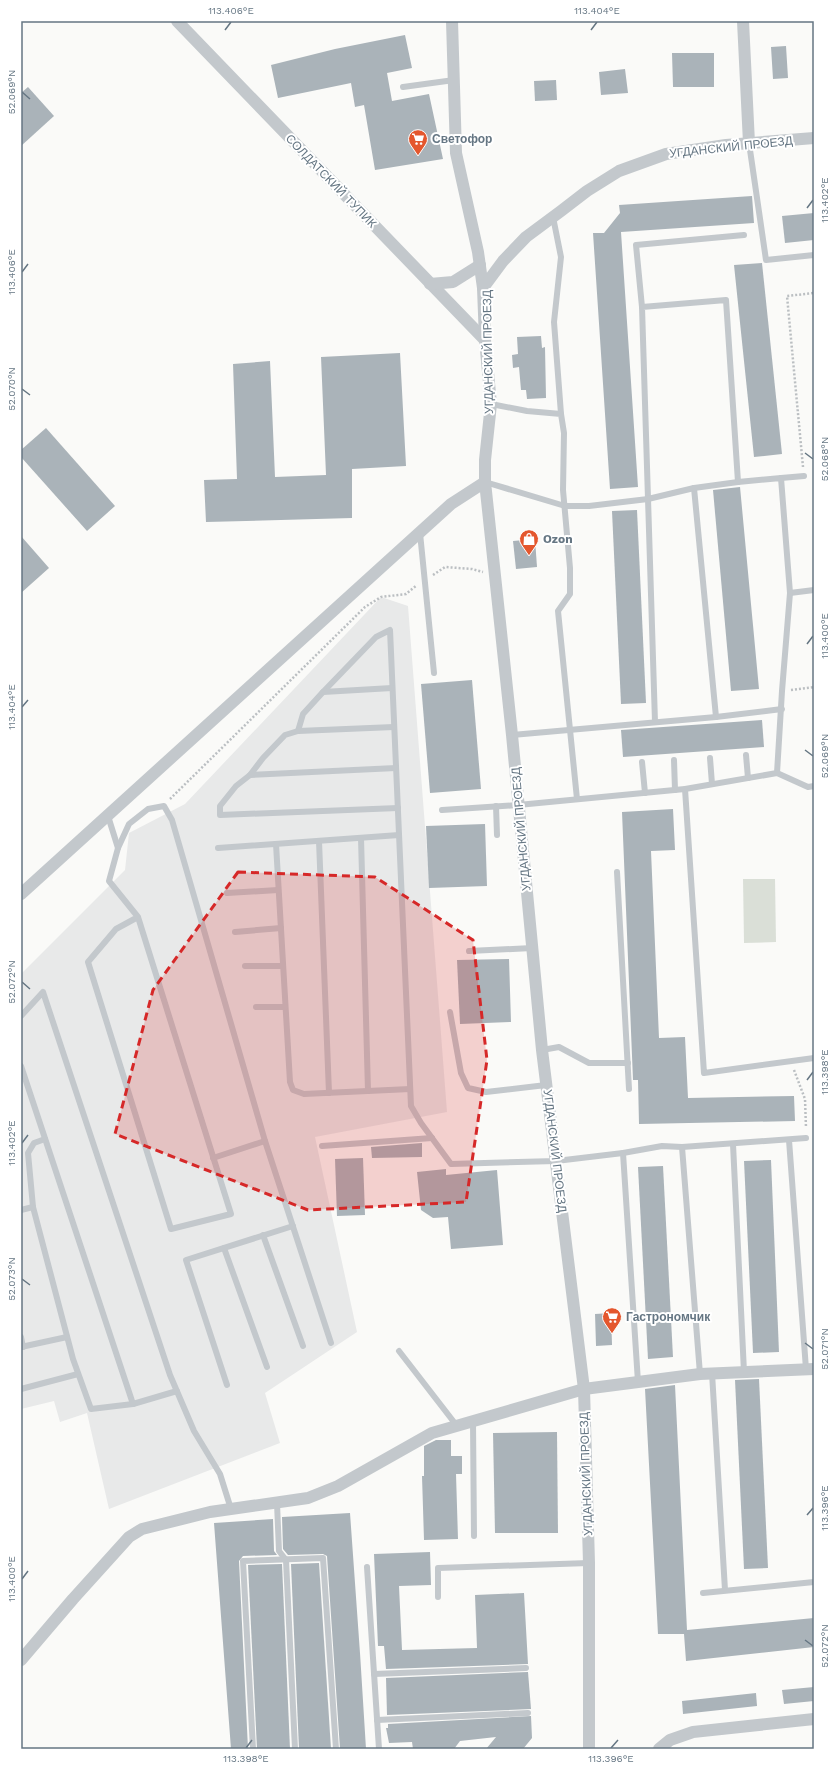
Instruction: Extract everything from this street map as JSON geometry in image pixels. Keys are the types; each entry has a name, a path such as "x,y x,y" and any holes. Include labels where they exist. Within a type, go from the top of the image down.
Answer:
{"street":[{"name":"СОЛДАТСКИЙ ТУПИК","path":"177,21 485,340"},
{"path":"452,21 456,153 484,288"},
{"path":"743,21 749,144"},
{"name":"УГДАНСКИЙ ПРОЕЗД","path":"589,1749 589,1564 584,1389 542,1050 512,734 485,482 486,453 491,404 485,340 484,288 503,261 526,237 587,191 625,169 666,154 814,138"},
{"path":"430,284 453,282 480,265"},
{"path":"21,894 451,504 485,482"},
{"path":"21,1660 129,1537 142,1529 210,1512 308,1498 338,1486 432,1433 584,1389 706,1374 810,1369"},
{"path":"660,1749 670,1740 693,1732 814,1719"}],"lane":[{"path":"403,87 454,80"},
{"path":"749,144 766,260 814,255"},
{"path":"553,217 561,257 554,322 561,414 564,432 563,490 570,568 570,594 558,612 577,799"},
{"path":"655,722 642,307 636,245 744,235"},
{"path":"642,307 726,300 738,482"},
{"path":"491,404 527,411 561,414"},
{"path":"485,482 565,506 589,506 648,499 694,488 804,476"},
{"path":"778,773 782,690 790,593 781,478"},
{"path":"694,488 716,717"},
{"path":"420,533 434,673"},
{"path":"790,593 814,590"},
{"path":"298,731 303,714 323,692 376,637 390,630 411,1106 451,1164 556,1161 623,1153 662,1146 682,1147 806,1138"},
{"path":"323,692 392,688"},
{"path":"512,734 716,717 782,709"},
{"path":"394,727 298,731 285,736 263,758 250,775 236,786 220,806 220,814 398,808"},
{"path":"746,755 748,778"},
{"path":"710,758 712,784"},
{"path":"674,760 675,790"},
{"path":"642,762 646,792"},
{"path":"250,775 396,768"},
{"path":"442,810 685,789 778,773 808,787 814,786"},
{"path":"685,789 704,1074 814,1058"},
{"path":"138,917 116,929 88,962 171,1229 231,1214 138,917 109,881 118,848 129,824 148,809 164,806 172,820 265,1141 331,1343"},
{"path":"496,806 497,835"},
{"path":"108,816 118,848"},
{"path":"218,848 399,835"},
{"path":"360,838 368,1091"},
{"path":"319,841 329,1093"},
{"path":"276,844 290,1082 293,1090 304,1094 410,1089"},
{"path":"617,872 629,1089"},
{"path":"227,893 278,890"},
{"path":"235,932 281,928"},
{"path":"469,951 532,948"},
{"path":"245,966 283,966"},
{"path":"21,1016 43,992 177,1391 194,1431 220,1474 232,1509"},
{"path":"256,1007 285,1007"},
{"path":"450,1012 461,1073 468,1088 486,1092 546,1085"},
{"path":"542,1050 560,1047 589,1063 628,1063"},
{"path":"21,1066 133,1404"},
{"path":"322,1146 432,1138"},
{"path":"45,1139 34,1143 28,1153 33,1207 67,1337 78,1374 91,1409 133,1404 177,1391"},
{"path":"789,1140 810,1369"},
{"path":"213,1158 265,1141"},
{"path":"733,1144 744,1372"},
{"path":"682,1147 706,1374 725,1590"},
{"path":"623,1153 638,1382"},
{"path":"21,1210 33,1207"},
{"path":"228,1385 186,1260 293,1226"},
{"path":"263,1236 303,1346"},
{"path":"224,1248 267,1367"},
{"path":"21,1337 22,1347 67,1337"},
{"path":"399,1351 458,1426"},
{"path":"21,1389 78,1374"},
{"path":"474,1421 474,1536"},
{"path":"277,1503 279,1551 286,1560 295,1749"},
{"path":"253,1749 243,1562 323,1558 336,1749"},
{"path":"438,1597 438,1568 589,1564"},
{"path":"367,1567 378,1749"},
{"path":"703,1593 814,1582"},
{"path":"374,1674 526,1668"},
{"path":"377,1720 528,1714"}],"path":[{"path":"804,476 787,296 814,293"},
{"path":"164,806 366,607 381,597 406,594 424,580 446,567 472,569 495,576"},
{"path":"782,690 814,687"},
{"path":"791,1062 805,1099 806,1138"}],"highlighted area":[{"path":"238,872 375,877 473,940 487,1060 466,1202 308,1210 115,1134 153,990"}],"shaded area":[{"path":"381,597 408,606 447,1112 315,1137 357,1332 265,1393 280,1443 109,1509 87,1413 60,1422 54,1401 21,1409 21,974 125,870 129,833 185,804"},
{"path":"743,879 775,879 776,942 744,943"}],"building":[{"path":"405,35 412,68 387,73 392,101 429,94 443,159 375,170 364,105 355,107 351,83 278,98 271,65 335,49"},
{"path":"786,46 788,78 773,79 771,47"},
{"path":"672,53 714,53 714,87 673,87"},
{"path":"625,69 628,93 601,95 599,72"},
{"path":"556,80 557,100 535,101 534,81"},
{"path":"28,87 54,116 21,146 21,93"},
{"path":"752,196 754,223 621,232 638,487 610,489 593,233 604,233 620,213 619,205"},
{"path":"814,213 814,240 785,243 782,216"},
{"path":"762,263 782,454 754,457 734,265"},
{"path":"541,336 542,348 545,347 546,398 527,399 526,390 521,390 519,367 513,368 512,355 518,354 517,337"},
{"path":"400,353 406,466 352,469 352,518 206,522 204,480 237,479 233,364 270,361 275,477 326,475 321,357"},
{"path":"46,428 115,506 87,531 21,457 21,450"},
{"path":"740,487 759,689 731,691 713,490"},
{"path":"637,510 646,703 621,704 612,511"},
{"path":"21,536 49,568 21,593"},
{"path":"535,539 537,567 516,569 513,541"},
{"path":"472,680 481,789 430,793 421,684"},
{"path":"762,720 764,747 623,757 621,730"},
{"path":"673,809 675,850 651,851 659,1038 685,1037 688,1098 794,1096 795,1121 639,1124 638,1080 633,1080 622,812"},
{"path":"485,824 487,886 429,888 426,826"},
{"path":"509,959 511,1022 460,1024 457,960"},
{"path":"422,1143 422,1157 372,1158 371,1147"},
{"path":"363,1158 365,1215 337,1216 335,1159"},
{"path":"771,1160 779,1352 753,1353 744,1161"},
{"path":"663,1166 673,1357 648,1359 638,1167"},
{"path":"446,1169 446,1175 497,1170 503,1245 451,1249 448,1217 433,1218 421,1210 417,1172"},
{"path":"611,1313 612,1345 596,1346 595,1314"},
{"path":"759,1379 768,1568 744,1569 735,1380"},
{"path":"675,1385 687,1630 814,1618 814,1647 686,1661 684,1634 658,1634 645,1389"},
{"path":"557,1432 558,1533 495,1533 493,1433"},
{"path":"436,1440 451,1440 451,1456 462,1456 462,1474 456,1474 458,1539 424,1540 422,1476 424,1476 424,1446"},
{"path":"350,1513 366,1749 340,1749 327,1556 323,1554 288,1555 283,1549 282,1517"},
{"path":"273,1519 274,1551 277,1555 243,1556 239,1561 248,1749 231,1749 214,1523"},
{"path":"430,1552 431,1585 399,1586 402,1650 477,1648 475,1595 524,1593 528,1664 386,1669 384,1646 378,1646 374,1554"},
{"path":"319,1563 331,1749 299,1749 291,1564"},
{"path":"282,1564 290,1749 257,1749 248,1565"},
{"path":"528,1672 531,1709 387,1715 386,1678"},
{"path":"814,1687 814,1701 784,1704 782,1690"},
{"path":"756,1693 757,1706 683,1714 682,1701"},
{"path":"531,1716 532,1738 523,1749 486,1749 496,1737 460,1741 454,1749 413,1749 412,1742 389,1743 386,1728 388,1728 388,1724"}],"place":[{"name":"Светофор","path":"418,156"},
{"name":"Ozon","path":"529,556"},
{"name":"Гастрономчик","path":"612,1334"}]}
